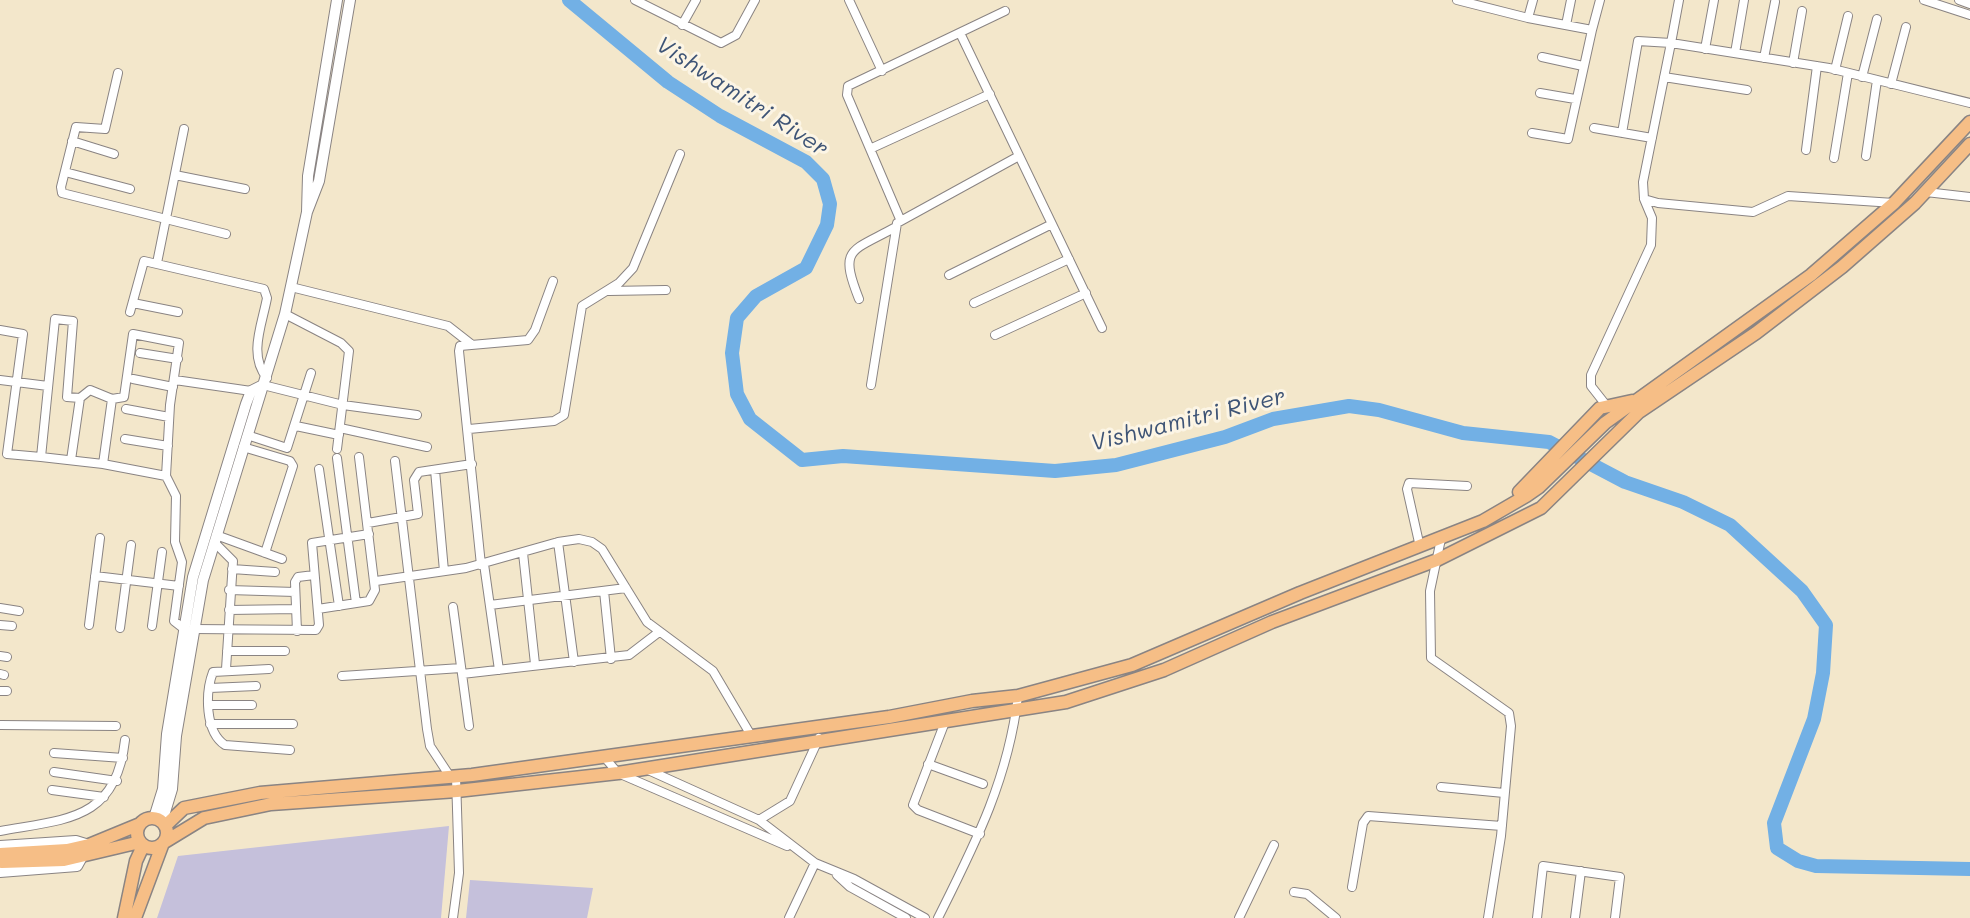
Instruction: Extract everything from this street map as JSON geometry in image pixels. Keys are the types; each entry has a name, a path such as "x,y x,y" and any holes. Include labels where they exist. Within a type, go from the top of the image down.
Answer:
{"main road":[{"path":"0,862 66,855 140,824 160,822 184,808 236,797 454,777 823,727 1018,696 1132,665 1300,593 1483,521 1537,482 1605,423 1811,275 1894,202 1970,122"},
{"path":"140,824 137,836 142,844 151,848 193,822 271,804 457,791 618,772 1066,702 1164,670 1272,622 1437,560 1521,520 1550,501 1622,426 1823,283 1926,191 1970,144"},
{"path":"1537,482 1601,408 1635,401"},
{"path":"135,918 166,835 160,822"},
{"path":"0,854 66,855 82,858 142,844"},
{"path":"124,918 142,844"}],"street":[{"path":"307,212 308,176 337,0"},
{"path":"188,628 285,314 307,212 319,181 350,0"},
{"path":"682,25 696,0"},
{"path":"642,2 715,42 730,41 755,0"},
{"path":"849,0 882,71"},
{"path":"1457,0 1528,18 1592,30"},
{"path":"1528,18 1533,0"},
{"path":"1566,25 1571,0"},
{"path":"1532,133 1568,139 1575,99 1600,0"},
{"path":"1601,408 1591,386 1591,374 1651,245 1652,218 1642,192 1679,0"},
{"path":"1705,48 1714,0"},
{"path":"1735,53 1744,0"},
{"path":"1924,0 1970,15"},
{"path":"1959,0 1970,4"},
{"path":"1764,58 1775,2"},
{"path":"900,219 872,148 847,95 848,86 1005,11"},
{"path":"1793,63 1802,11"},
{"path":"1835,70 1848,16"},
{"path":"1862,77 1877,19"},
{"path":"1891,84 1906,27"},
{"path":"960,33 1102,328"},
{"path":"1622,133 1638,41 1671,43 1817,66 1970,103"},
{"path":"1542,57 1583,66"},
{"path":"1806,150 1817,66"},
{"path":"118,73 104,129 79,125 72,141 61,187 65,196 226,234"},
{"path":"1834,158 1848,73"},
{"path":"1664,77 1747,90"},
{"path":"1866,156 1877,80"},
{"path":"1540,93 1575,99"},
{"path":"872,148 990,94"},
{"path":"1594,128 1652,138"},
{"path":"157,263 184,129"},
{"path":"72,141 114,154"},
{"path":"469,429 560,419 567,410 579,311 633,268 680,154"},
{"path":"871,385 894,229 900,219 1020,156"},
{"path":"65,172 130,188"},
{"path":"175,175 245,189"},
{"path":"1926,191 1970,197"},
{"path":"1644,199 1658,204 1753,212 1788,196 1894,202"},
{"path":"949,275 1052,224"},
{"path":"859,299 847,268 855,250 894,229"},
{"path":"974,303 1069,259"},
{"path":"178,312 132,308 142,263 157,263 264,289 267,298 256,352 265,382 305,396 343,405 417,415"},
{"path":"499,670 483,564 459,351 460,346 471,344 528,340 535,330 553,281"},
{"path":"291,287 448,326 471,344"},
{"path":"606,291 666,290"},
{"path":"995,335 1086,293"},
{"path":"285,314 346,347 350,357 337,453 356,603"},
{"path":"41,457 55,318 73,321 66,397 80,398 90,390 112,399 124,397 133,334 179,343 169,417 166,476 177,507 175,542 182,562 174,621 188,628 313,632 318,628 318,609 312,543 369,534"},
{"path":"0,330 23,334 4,454 103,464 166,476"},
{"path":"139,352 178,359"},
{"path":"247,435 287,448 311,373"},
{"path":"134,379 251,391 265,382"},
{"path":"0,380 48,386"},
{"path":"160,822 167,734 188,628 193,577 251,391"},
{"path":"71,460 80,398"},
{"path":"103,464 112,399"},
{"path":"126,409 169,417"},
{"path":"296,426 427,447"},
{"path":"125,439 168,446"},
{"path":"243,447 290,461 293,466 265,553"},
{"path":"318,609 369,601 373,596 376,581 359,457"},
{"path":"395,461 430,746 454,777 457,791 458,873 453,918"},
{"path":"368,523 419,513 415,475 472,464"},
{"path":"319,469 339,606"},
{"path":"435,470 444,571"},
{"path":"1420,547 1407,489 1409,483 1467,486"},
{"path":"89,625 100,538"},
{"path":"215,539 282,558"},
{"path":"215,539 230,555 232,569 226,669"},
{"path":"376,581 483,564 558,542 579,539 592,542 602,549 647,622 683,646 713,671 752,737"},
{"path":"1441,539 1430,592 1431,658 1509,713 1511,726 1502,826 1488,918"},
{"path":"558,542 574,662"},
{"path":"120,628 131,545"},
{"path":"152,626 162,552"},
{"path":"523,553 535,664"},
{"path":"232,569 275,572"},
{"path":"297,631 296,578 314,575"},
{"path":"95,576 179,586"},
{"path":"490,605 626,588"},
{"path":"229,590 295,592"},
{"path":"604,591 611,659"},
{"path":"453,607 469,726"},
{"path":"0,608 19,611"},
{"path":"229,610 296,609"},
{"path":"0,625 12,626"},
{"path":"342,676 499,670 535,664 611,659 629,655 659,632"},
{"path":"227,651 285,651"},
{"path":"269,669 226,669 213,672 210,724 216,739 225,745 290,750"},
{"path":"211,688 256,686"},
{"path":"938,918 980,834 1003,775 1018,696"},
{"path":"210,705 252,705"},
{"path":"944,722 914,800 914,807 980,834"},
{"path":"210,724 293,724"},
{"path":"0,725 116,726"},
{"path":"758,820 790,801 823,727"},
{"path":"0,831 71,818 85,812 104,797 117,780 125,740"},
{"path":"54,753 123,758"},
{"path":"605,758 618,772 800,851"},
{"path":"928,764 983,784"},
{"path":"643,768 758,820 815,863 854,879 925,918"},
{"path":"54,772 117,780"},
{"path":"1441,787 1504,793"},
{"path":"52,790 104,797"},
{"path":"1352,887 1363,823 1368,816 1502,826"},
{"path":"0,846 76,841 89,845"},
{"path":"1239,918 1273,845"},
{"path":"0,872 77,866 82,858"},
{"path":"789,918 815,863"},
{"path":"1536,918 1543,866 1620,877 1615,918"},
{"path":"832,871 850,887 906,918"},
{"path":"1575,918 1581,871"},
{"path":"1294,892 1307,894 1336,918"}],"shaded area":[{"path":"449,826 441,918 157,918 178,856"},
{"path":"470,880 593,888 587,918 466,918"}],"waterway":[{"name":"Vishwamitri River","path":"569,0 668,82 720,116 806,162 823,179 830,204 827,225 806,268 756,296 737,318 732,353 737,394 750,419 802,460 843,456 1055,471 1116,465 1225,437 1273,419 1349,406 1379,410 1463,433 1549,442 1625,482 1683,502 1730,525 1802,591 1826,625 1823,673 1814,719 1774,823 1777,848 1798,861 1816,866 1970,869"}]}
